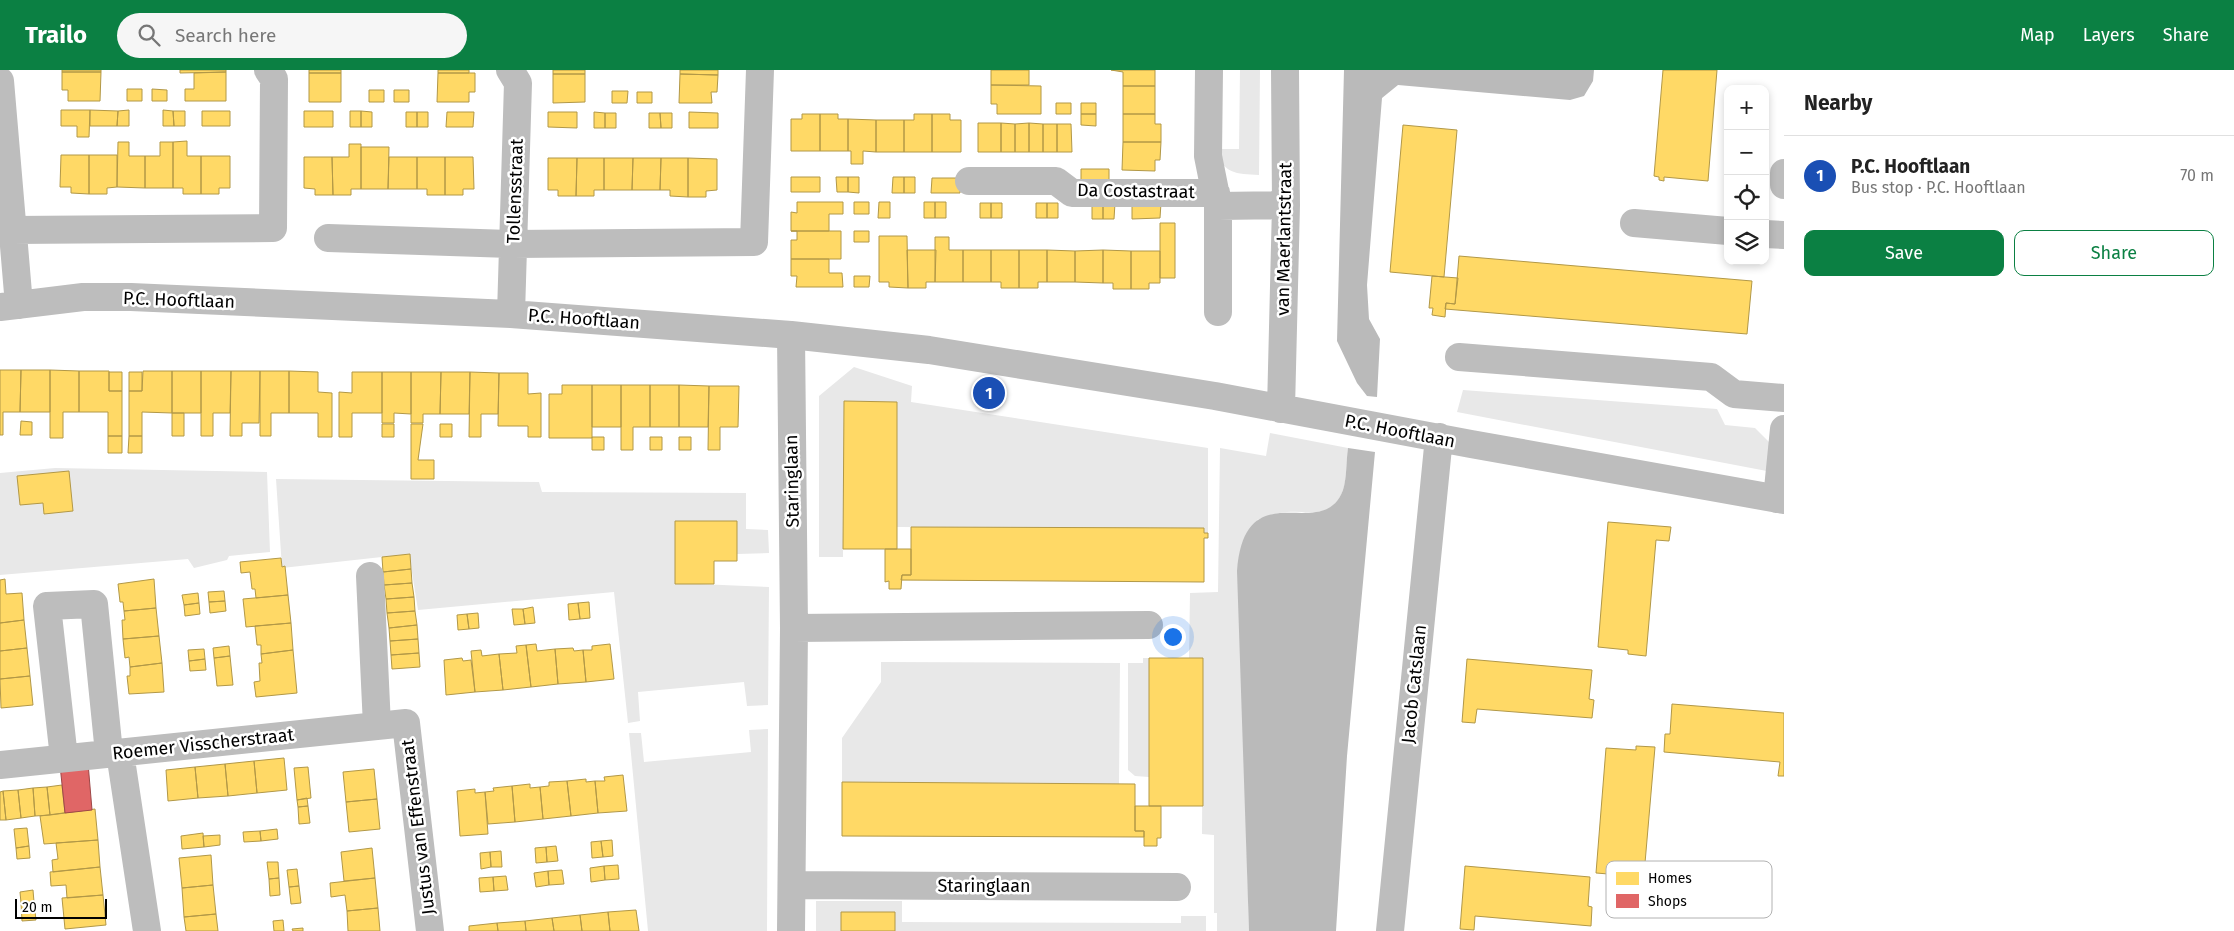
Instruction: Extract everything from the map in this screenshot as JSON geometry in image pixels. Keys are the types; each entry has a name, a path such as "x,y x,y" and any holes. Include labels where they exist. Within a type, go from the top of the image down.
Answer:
{"street":[{"path":"12,230 273,228 274,79 268,70"},
{"name":"Tollensstraat","path":"510,70 518,83 511,314"},
{"path":"328,238 513,244 754,242 760,70"},
{"name":"Da Costastraat","path":"1209,70 1208,156 1217,199 1218,312"},
{"name":"van Maerlantstraat","path":"1281,409 1286,205 1285,70"},
{"path":"0,81 12,230 10,306"},
{"path":"1784,173 1784,185"},
{"name":"Da Costastraat","path":"969,181 1056,181 1072,193 1217,199 1286,205"},
{"path":"1634,223 1724,230"},
{"path":"1769,234 1784,235"},
{"name":"P.C. Hooftlaan","path":"10,306 83,297 131,297 511,314 791,335 968,355 1215,396 1781,499"},
{"name":"Staringlaan","path":"791,335 794,628 792,931"},
{"path":"1459,357 1711,377 1734,394 1784,398"},
{"path":"1781,499 1784,428"},
{"name":"Jacob Catslaan","path":"1390,931 1439,437"},
{"path":"370,576 377,726"},
{"path":"64,758 47,606 94,604 115,753 147,931"},
{"path":"794,628 1149,625"},
{"name":"Roemer Visscherstraat","path":"0,765 406,724"},
{"name":"Justus van Effenstraat","path":"406,724 430,931"},
{"name":"Staringlaan","path":"792,885 1177,887"}],"shaded area":[{"path":"1240,70 1260,70 1259,175 1237,173 1227,168 1222,163 1216,149 1239,149"},
{"path":"1344,70 1594,70 1593,81 1584,96 1570,100 1398,85 1382,98 1367,285 1369,319 1380,339 1377,397 1367,396 1357,383 1337,341"},
{"path":"854,367 912,386 911,402 1208,448 1208,533 1204,533 1204,528 897,527 897,402 844,401 843,557 819,557 819,396"},
{"path":"1463,390 1717,409 1725,425 1755,428 1774,447 1772,472 1457,412"},
{"path":"1270,433 1348,448 1346,475 1343,490 1333,506 1327,510 1320,512 1283,512 1257,520 1244,746 1249,931 1217,931 1217,913 1214,913 1214,835 1202,834 1203,658 1189,658 1190,593 1218,592 1220,448 1266,456"},
{"path":"1348,448 1375,452 1347,756 1336,931 1249,931 1237,571 1243,540 1254,523 1269,515 1319,512 1333,505 1343,490"},
{"path":"55,468 267,472 270,552 229,556 227,560 194,568 188,559 0,575 0,473"},
{"path":"276,479 539,482 542,492 746,493 746,529 768,530 769,553 737,554 737,521 675,521 675,583 769,587 768,705 747,706 744,682 638,692 640,721 628,723 614,592 418,610 409,554 282,568"},
{"path":"1143,658 1149,658 1149,777 1135,776 1128,770 1128,663 1143,663"},
{"path":"881,662 1120,663 1119,784 842,782 842,738 881,682"},
{"path":"768,729 767,931 648,931 629,733 641,733 644,762 751,752 749,730"},
{"path":"816,901 902,901 902,922 1181,923 1181,916 1206,916 1206,931 816,931"}],"building: Homes":[{"path":"62,70 101,70 101,72 62,72"},
{"path":"180,70 226,70 226,72 180,73"},
{"path":"309,70 341,70 341,73 309,73"},
{"path":"438,70 469,70 469,73 438,73"},
{"path":"553,70 585,70 585,74 553,74"},
{"path":"680,70 718,70 718,75 680,74"},
{"path":"991,70 1029,70 1029,85 991,85"},
{"path":"1111,70 1155,70 1155,86 1123,86 1123,72"},
{"path":"1663,70 1717,70 1708,181 1664,177 1664,181 1654,176"},
{"path":"62,72 101,72 100,101 68,101 68,90 62,90"},
{"path":"226,72 226,101 185,101 185,89 194,89 194,73"},
{"path":"309,73 341,73 341,102 309,102"},
{"path":"438,73 475,73 475,92 469,92 469,102 437,102"},
{"path":"553,74 585,74 585,102 553,103"},
{"path":"680,74 718,75 717,92 711,92 712,103 679,103"},
{"path":"991,85 1041,86 1041,114 997,114 997,104 991,104"},
{"path":"1123,86 1155,86 1155,114 1123,114"},
{"path":"127,89 142,89 142,101 127,101"},
{"path":"152,89 167,90 167,101 152,101"},
{"path":"369,90 384,90 384,102 369,102"},
{"path":"394,90 409,90 409,102 394,102"},
{"path":"612,91 628,91 627,103 612,103"},
{"path":"637,92 652,92 652,103 637,103"},
{"path":"1056,103 1071,103 1071,114 1056,114"},
{"path":"1081,103 1096,103 1096,114 1081,114"},
{"path":"61,110 90,110 89,137 77,137 77,126 61,126"},
{"path":"90,110 118,111 117,126 90,126"},
{"path":"129,110 129,126 117,126 118,111"},
{"path":"163,110 173,111 174,126 163,126"},
{"path":"173,111 185,111 185,126 174,126"},
{"path":"202,111 230,111 230,126 202,126"},
{"path":"304,111 333,111 333,127 304,127"},
{"path":"350,111 361,111 361,127 350,127"},
{"path":"361,111 372,112 372,127 361,127"},
{"path":"406,112 417,112 417,127 406,127"},
{"path":"417,112 428,112 428,127 417,127"},
{"path":"447,112 474,112 473,127 446,127"},
{"path":"548,112 577,112 577,128 548,127"},
{"path":"594,112 605,113 605,128 594,128"},
{"path":"689,112 718,113 718,128 689,128"},
{"path":"605,113 616,113 616,128 605,128"},
{"path":"649,113 660,113 661,128 649,128"},
{"path":"660,113 672,113 672,128 661,128"},
{"path":"802,114 820,114 820,151 791,151 791,119 802,119"},
{"path":"820,114 838,114 838,119 848,119 848,151 820,151"},
{"path":"914,114 932,114 932,152 904,152 904,120 914,120"},
{"path":"932,114 950,114 950,120 961,120 961,152 932,152"},
{"path":"1081,114 1096,114 1096,126 1081,125"},
{"path":"1123,114 1155,114 1155,124 1161,124 1161,142 1123,142"},
{"path":"848,119 876,120 876,152 863,151 863,164 851,164 851,151 848,151"},
{"path":"876,120 904,120 904,152 876,152"},
{"path":"978,123 1001,123 1001,152 978,152"},
{"path":"1001,123 1015,124 1015,152 1001,152"},
{"path":"1029,123 1029,152 1015,152 1015,124"},
{"path":"1029,123 1043,124 1043,152 1029,152"},
{"path":"1043,124 1057,124 1057,152 1043,152"},
{"path":"1057,124 1071,124 1072,152 1057,152"},
{"path":"1403,125 1457,130 1444,277 1390,272"},
{"path":"187,141 187,156 201,156 201,194 183,194 183,188 173,188 173,142"},
{"path":"118,142 129,142 129,156 145,156 145,188 117,187"},
{"path":"160,142 173,142 173,188 145,188 145,156 160,156"},
{"path":"1123,142 1161,142 1160,160 1155,160 1155,171 1122,170"},
{"path":"349,144 361,144 361,189 351,189 351,195 333,195 332,157 349,157"},
{"path":"361,147 389,147 388,189 361,189"},
{"path":"61,155 89,155 89,194 71,193 71,187 60,187"},
{"path":"89,155 117,155 117,187 107,188 107,194 89,194"},
{"path":"201,156 230,156 230,188 219,188 219,194 201,194"},
{"path":"304,157 332,157 333,195 315,195 315,189 304,188"},
{"path":"389,157 417,157 417,189 388,189"},
{"path":"417,157 445,157 445,195 427,195 427,189 417,189"},
{"path":"445,157 473,157 474,189 463,189 463,195 445,195"},
{"path":"548,158 577,158 576,196 558,196 558,190 548,190"},
{"path":"577,158 604,158 604,190 594,190 594,196 576,196"},
{"path":"604,158 633,158 632,190 604,190"},
{"path":"633,158 661,158 660,190 632,190"},
{"path":"661,158 688,158 688,197 670,196 670,190 660,190"},
{"path":"688,158 717,159 717,190 706,191 706,197 688,197"},
{"path":"1081,169 1109,169 1109,185 1081,185"},
{"path":"791,177 820,177 820,192 791,192"},
{"path":"836,177 848,177 848,192 837,192"},
{"path":"848,177 859,177 859,193 848,192"},
{"path":"893,177 904,177 904,193 892,193"},
{"path":"904,177 915,177 915,193 904,193"},
{"path":"932,178 960,178 960,193 931,193"},
{"path":"797,202 843,202 843,214 829,214 829,231 791,231 791,212 797,213"},
{"path":"854,202 869,202 869,214 854,214"},
{"path":"879,202 890,202 890,218 878,218"},
{"path":"924,202 935,202 935,218 924,218"},
{"path":"935,202 946,202 946,218 935,218"},
{"path":"980,203 991,203 991,218 980,218"},
{"path":"991,203 1002,203 1002,218 991,218"},
{"path":"1036,203 1047,203 1047,218 1036,218"},
{"path":"1047,203 1058,203 1058,218 1047,218"},
{"path":"1092,203 1103,203 1103,219 1092,219"},
{"path":"1103,203 1115,203 1114,219 1103,219"},
{"path":"1132,203 1161,203 1160,218 1132,219"},
{"path":"1160,223 1175,223 1175,278 1160,278"},
{"path":"797,231 841,231 841,259 791,259 791,240 797,240"},
{"path":"854,231 869,231 869,242 854,242"},
{"path":"879,236 907,236 908,288 889,287 889,282 879,282"},
{"path":"935,237 949,237 949,250 963,250 963,282 935,282"},
{"path":"907,250 936,250 935,282 926,282 926,288 908,288"},
{"path":"963,250 991,250 991,282 963,282"},
{"path":"991,250 1019,250 1019,288 1001,288 1001,282 991,282"},
{"path":"1019,250 1047,250 1047,282 1038,282 1038,288 1019,288"},
{"path":"1047,250 1075,251 1075,282 1047,282"},
{"path":"1103,250 1103,283 1075,282 1075,251"},
{"path":"1103,250 1131,251 1131,289 1113,289 1113,283 1103,283"},
{"path":"1131,251 1160,251 1160,283 1149,283 1149,289 1131,289"},
{"path":"1459,256 1752,281 1747,334 1445,309 1446,303 1455,304"},
{"path":"791,259 829,259 829,273 842,273 843,287 796,287 797,276 791,276"},
{"path":"854,276 870,276 869,287 854,287"},
{"path":"1432,276 1458,278 1455,304 1446,303 1445,317 1432,315 1433,308 1429,308"},
{"path":"0,370 21,370 20,412 3,412 3,435 0,435"},
{"path":"21,370 50,370 50,412 20,412"},
{"path":"50,370 79,371 79,412 63,412 63,438 50,438"},
{"path":"79,371 109,371 109,391 122,391 122,436 108,436 108,412 79,412"},
{"path":"143,371 172,371 172,413 142,412 142,436 129,436 129,391 142,391"},
{"path":"172,371 201,371 201,413 172,413"},
{"path":"201,371 231,371 230,413 213,413 213,436 201,436"},
{"path":"231,371 260,371 259,423 242,423 242,436 230,436"},
{"path":"260,371 289,371 289,413 271,413 271,436 260,436"},
{"path":"289,371 318,372 318,392 332,393 332,437 318,437 318,413 289,413"},
{"path":"109,372 122,372 122,391 109,391"},
{"path":"129,372 142,372 142,391 129,391"},
{"path":"352,372 382,372 382,413 352,413 352,437 339,437 339,392 352,393"},
{"path":"382,372 411,372 411,414 394,413 394,423 382,423"},
{"path":"411,372 441,372 440,414 423,414 423,423 411,423"},
{"path":"441,372 470,372 469,414 440,414"},
{"path":"470,372 499,373 498,414 481,414 481,437 469,437"},
{"path":"499,373 528,373 528,394 541,393 541,437 528,437 528,426 498,426"},
{"path":"562,385 592,385 592,438 549,438 549,394 562,394"},
{"path":"592,385 621,385 621,427 592,427"},
{"path":"621,385 650,385 650,427 633,427 633,450 621,450"},
{"path":"650,385 679,385 679,427 650,427"},
{"path":"679,385 709,386 708,427 679,427"},
{"path":"709,386 739,386 738,427 720,427 720,450 708,450"},
{"path":"844,401 897,402 897,549 843,549"},
{"path":"172,413 184,413 184,436 172,436"},
{"path":"21,421 32,422 32,435 20,435"},
{"path":"382,424 394,424 394,437 382,437"},
{"path":"411,424 423,424 418,460 434,460 434,479 411,479"},
{"path":"440,424 452,424 452,437 440,437"},
{"path":"108,436 122,436 122,453 108,453"},
{"path":"129,436 142,436 142,453 128,453"},
{"path":"592,437 604,437 604,450 592,450"},
{"path":"650,437 662,437 662,450 650,450"},
{"path":"679,437 691,437 691,450 679,450"},
{"path":"69,471 73,511 44,514 43,503 20,505 17,476"},
{"path":"675,521 737,521 737,561 714,561 714,584 675,584"},
{"path":"1608,522 1671,527 1669,541 1656,540 1646,656 1628,654 1628,650 1598,647"},
{"path":"911,527 1204,528 1204,533 1208,533 1208,538 1204,538 1204,582 901,580 902,575 911,575"},
{"path":"885,549 911,549 911,575 902,575 901,589 889,589 889,581 885,582"},
{"path":"410,554 411,569 383,572 382,557"},
{"path":"281,558 282,567 285,566 288,595 256,598 255,589 252,589 250,572 241,573 240,562"},
{"path":"411,569 412,583 384,585 383,572"},
{"path":"5,579 6,594 22,593 24,620 0,623 0,580"},
{"path":"154,579 156,608 124,611 123,602 120,602 118,584"},
{"path":"412,583 414,597 386,599 384,585"},
{"path":"224,591 225,601 209,602 208,592"},
{"path":"198,593 199,603 184,605 182,595"},
{"path":"288,595 291,623 246,627 243,599"},
{"path":"414,597 415,611 387,613 386,599"},
{"path":"225,601 226,611 210,613 209,602"},
{"path":"589,602 590,618 580,619 578,603"},
{"path":"199,603 200,614 185,616 184,605"},
{"path":"578,603 580,619 569,620 568,604"},
{"path":"533,607 535,623 525,624 523,609"},
{"path":"156,608 159,636 123,639 122,620 125,620 124,611"},
{"path":"512,609 523,609 525,624 514,625"},
{"path":"415,611 417,625 389,628 387,613"},
{"path":"478,613 479,628 469,629 467,614"},
{"path":"467,614 469,629 458,630 457,615"},
{"path":"24,620 27,648 0,651 0,623"},
{"path":"291,623 293,650 261,654 261,645 257,645 255,626"},
{"path":"417,625 418,639 390,641 389,628"},
{"path":"159,636 162,663 130,667 129,657 125,658 123,639"},
{"path":"418,639 419,653 391,655 390,641"},
{"path":"536,644 537,651 555,649 558,684 531,687 526,645"},
{"path":"610,644 614,679 586,682 583,650 592,650 592,646"},
{"path":"526,645 531,687 503,690 499,654 517,653 516,646"},
{"path":"229,646 230,656 214,658 213,648"},
{"path":"27,648 30,676 0,679 0,651"},
{"path":"573,648 574,651 583,650 586,682 558,684 555,649"},
{"path":"204,649 205,659 189,661 188,650"},
{"path":"293,650 297,693 256,697 254,682 260,681 259,663 262,663 261,654"},
{"path":"481,650 482,656 499,654 503,690 475,692 471,651"},
{"path":"419,653 420,667 392,669 391,655"},
{"path":"230,656 233,685 217,686 214,658"},
{"path":"462,658 463,661 471,660 475,692 446,695 444,660"},
{"path":"1149,658 1203,658 1203,806 1149,806"},
{"path":"205,659 206,670 190,671 189,661"},
{"path":"1467,659 1592,670 1589,699 1594,700 1592,718 1477,709 1475,723 1462,722"},
{"path":"162,663 164,692 129,694 127,676 130,676 130,667"},
{"path":"30,676 33,705 1,708 0,679"},
{"path":"1672,704 1784,713 1784,776 1778,776 1780,762 1664,752 1665,734 1670,734"},
{"path":"1636,746 1655,747 1645,861 1606,861 1606,874 1596,873 1606,748 1636,750"},
{"path":"284,758 287,790 257,793 254,761"},
{"path":"254,761 257,793 228,796 225,764"},
{"path":"225,764 228,796 198,798 195,767"},
{"path":"195,767 198,798 168,801 166,770"},
{"path":"308,767 311,798 297,800 294,768"},
{"path":"374,769 377,799 346,802 343,772"},
{"path":"623,775 627,811 598,813 595,781 605,781 604,777"},
{"path":"586,779 586,782 595,781 598,813 571,816 567,781"},
{"path":"567,781 571,816 543,819 540,787 549,786 549,782"},
{"path":"842,782 1135,784 1135,831 1144,831 1144,837 842,836"},
{"path":"530,784 530,788 540,787 543,819 515,822 512,786"},
{"path":"62,785 65,813 50,815 47,787"},
{"path":"512,786 515,822 488,824 485,792 494,791 493,788"},
{"path":"47,787 50,815 35,816 33,788"},
{"path":"33,788 35,816 21,818 18,790"},
{"path":"475,789 475,793 485,792 488,834 460,836 457,791"},
{"path":"18,790 21,818 6,820 3,791"},
{"path":"3,791 6,820 0,820 0,792"},
{"path":"307,798 308,806 298,807 297,800"},
{"path":"377,799 380,829 349,832 346,802"},
{"path":"308,806 310,823 299,824 298,807"},
{"path":"1135,806 1161,806 1161,838 1157,838 1157,846 1144,846 1144,831 1135,831"},
{"path":"95,809 98,840 44,844 40,816"},
{"path":"27,828 29,846 16,848 14,829"},
{"path":"277,829 278,839 261,841 260,831"},
{"path":"260,831 261,841 244,842 243,832"},
{"path":"203,833 204,847 182,849 181,836"},
{"path":"220,835 220,845 204,847 203,836"},
{"path":"98,840 100,867 53,872 52,860 58,859 56,843"},
{"path":"612,840 613,856 603,857 601,841"},
{"path":"601,841 603,857 592,858 591,842"},
{"path":"29,846 30,858 17,859 16,848"},
{"path":"556,846 558,861 547,862 546,847"},
{"path":"546,847 547,862 536,863 535,848"},
{"path":"372,848 375,878 344,881 341,852"},
{"path":"501,851 502,867 491,867 490,852"},
{"path":"490,852 491,867 481,869 480,853"},
{"path":"211,855 213,885 182,888 179,858"},
{"path":"267,862 278,862 279,878 269,879"},
{"path":"618,865 619,879 605,880 604,866"},
{"path":"604,866 605,880 591,882 590,868"},
{"path":"1465,866 1590,877 1588,906 1592,907 1591,926 1475,916 1474,930 1460,929"},
{"path":"100,867 103,895 67,898 66,885 51,886 50,872"},
{"path":"297,869 299,886 289,887 287,870"},
{"path":"562,870 564,884 549,885 548,871"},
{"path":"548,871 549,885 536,887 534,873"},
{"path":"506,876 508,890 494,891 493,877"},
{"path":"493,877 494,891 480,892 479,878"},
{"path":"279,878 280,895 270,896 269,879"},
{"path":"375,878 378,908 347,911 345,895 331,897 330,883"},
{"path":"213,885 216,914 184,917 182,888"},
{"path":"299,886 301,903 291,904 289,887"},
{"path":"33,890 34,902 21,903 20,892"},
{"path":"103,895 106,925 65,929 62,898"},
{"path":"34,902 36,920 22,921 21,903"},
{"path":"378,908 380,931 348,931 347,911"},
{"path":"636,910 639,931 610,931 608,912"},
{"path":"608,912 610,931 582,931 580,915"},
{"path":"841,912 895,912 895,931 841,931"},
{"path":"216,914 218,931 186,931 184,917"},
{"path":"580,915 582,931 554,931 552,918"},
{"path":"552,918 554,931 526,931 525,921"},
{"path":"283,920 284,931 274,931 273,921"},
{"path":"525,921 526,931 498,931 497,923"},
{"path":"497,923 498,931 469,931 469,926"},
{"path":"303,928 303,931 293,931 292,929"}],"building: Shops":[{"path":"88,763 92,810 65,813 60,765"}],"place":[{"name":"P.C. Hooftlaan","path":"989,393"}]}
